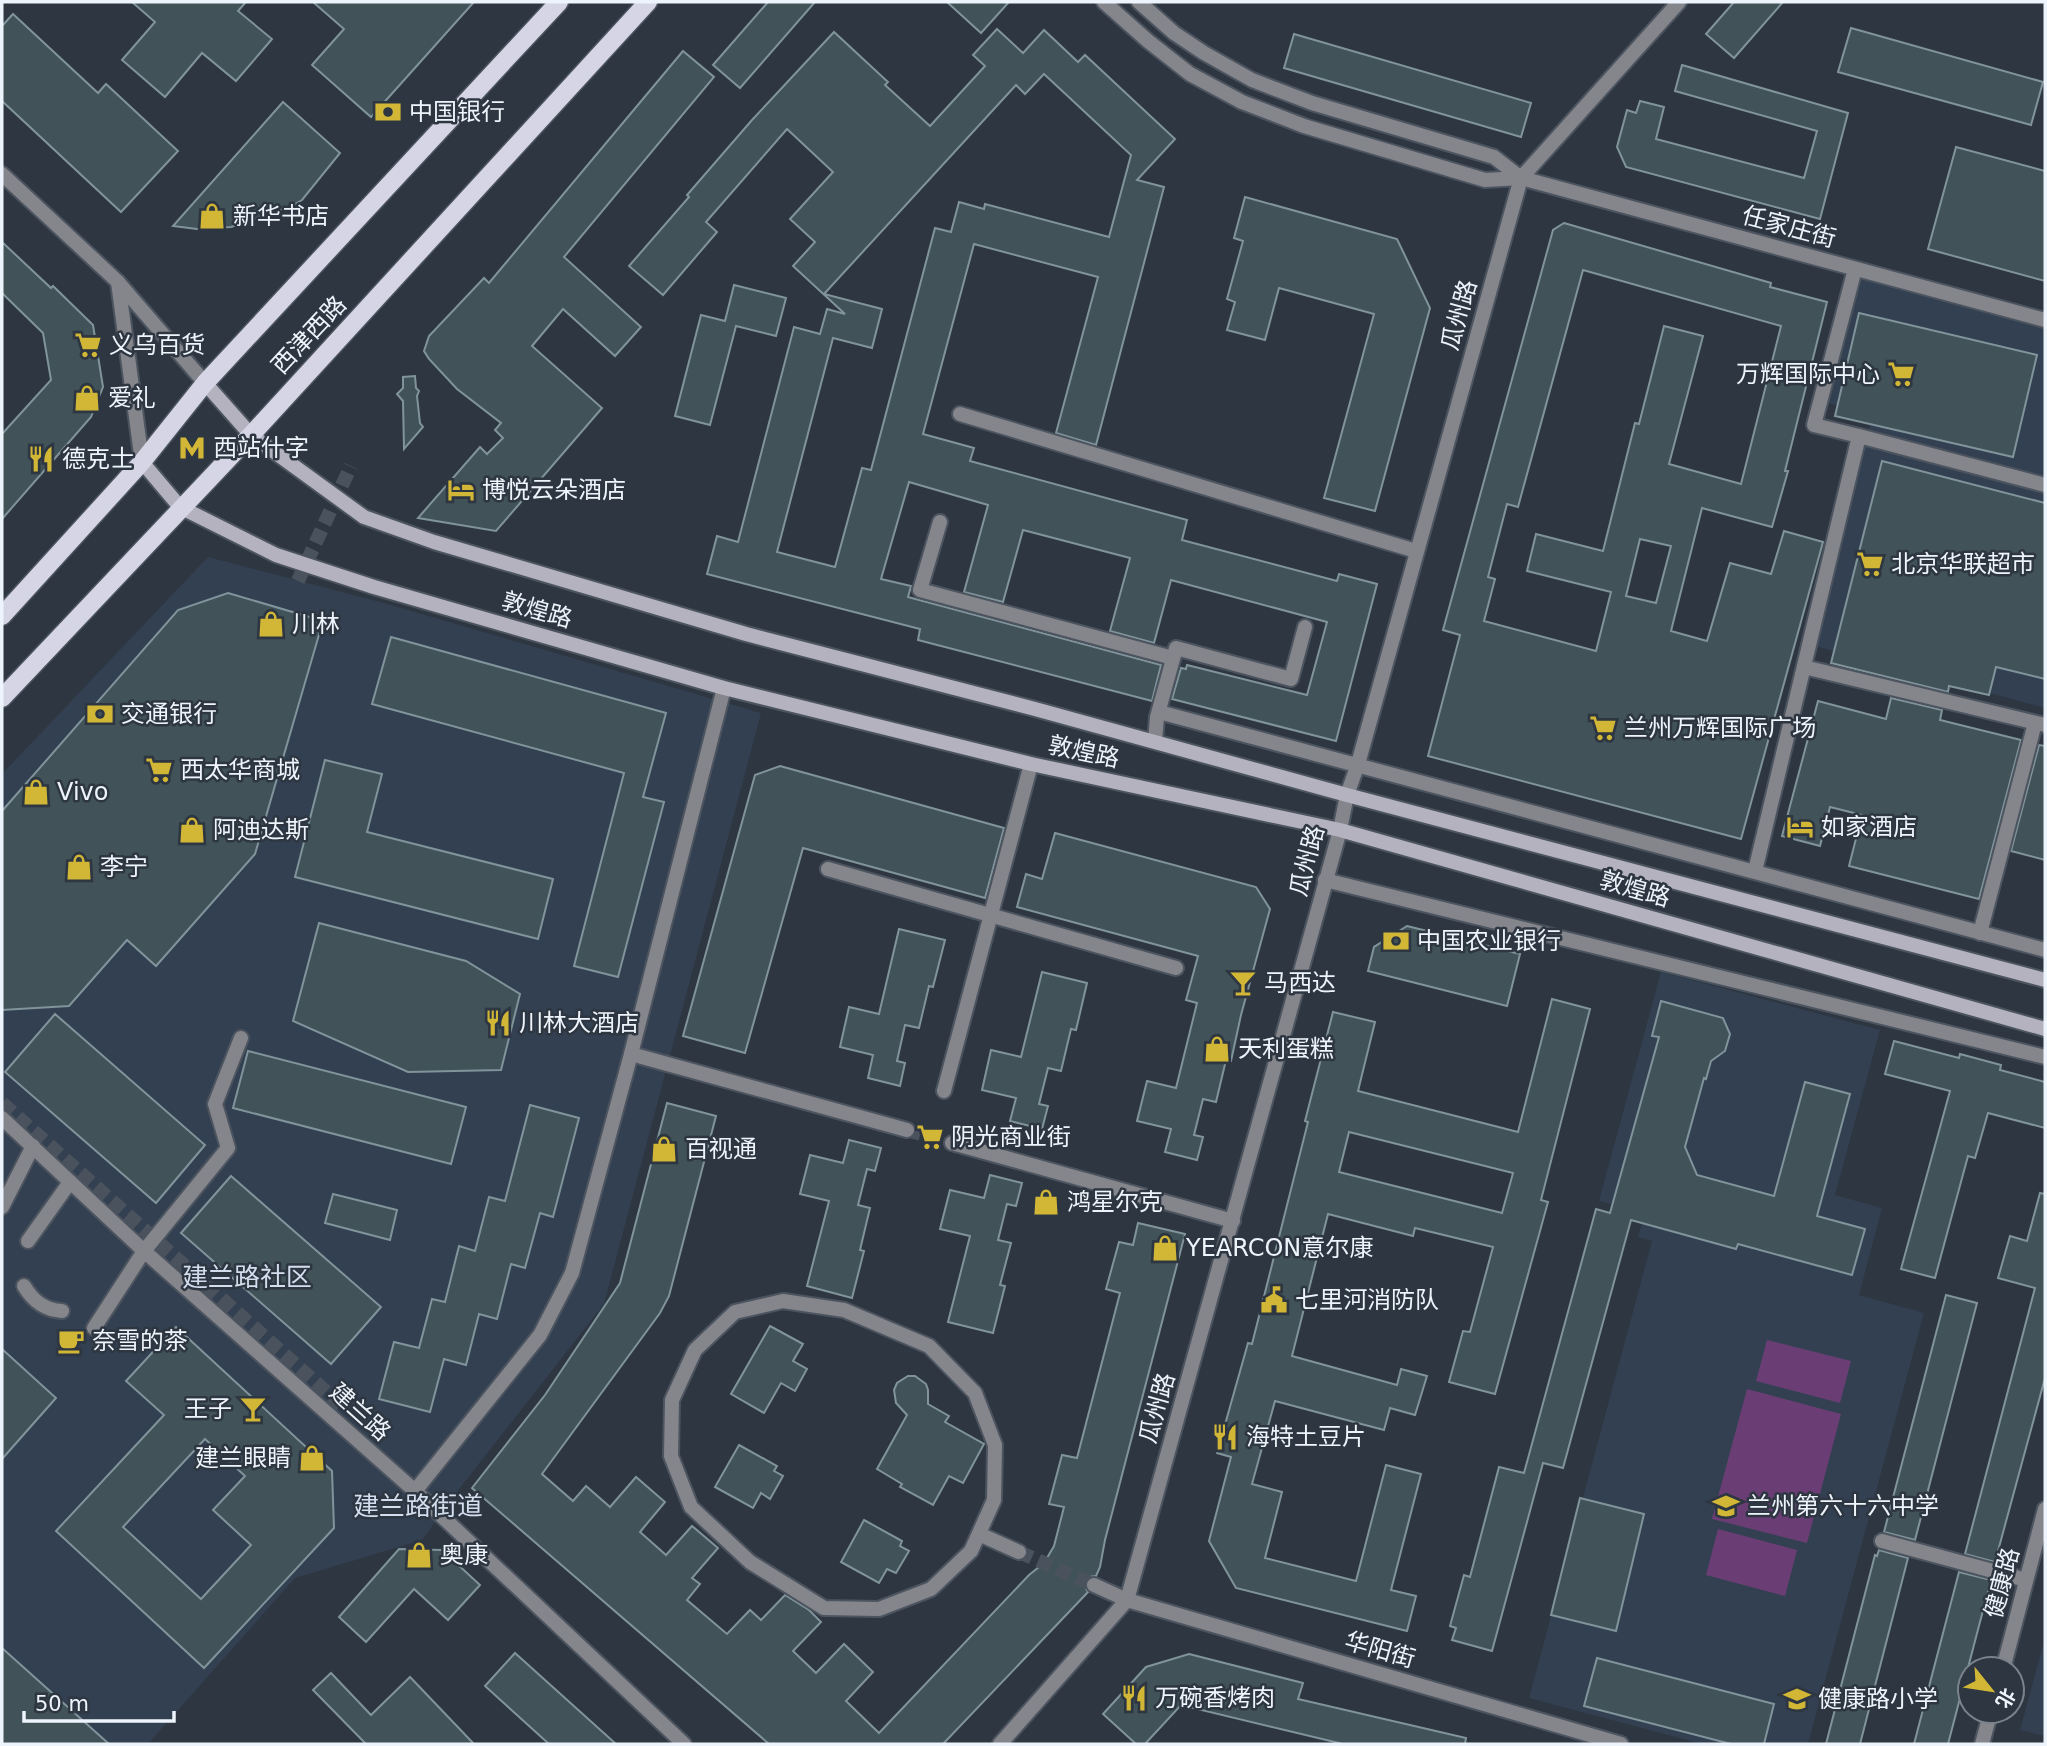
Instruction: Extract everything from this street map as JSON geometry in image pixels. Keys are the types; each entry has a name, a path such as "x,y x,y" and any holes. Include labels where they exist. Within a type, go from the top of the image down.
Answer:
{"main road":[{"name":"西津西路","path":"2,616 142,462 205,383 559,2"},
{"name":"西津西路","path":"2,698 251,435 648,2"},
{"name":"敦煌路","path":"205,383 251,435 364,517 434,542 746,634 2045,980"},
{"name":"敦煌路","path":"142,462 180,507 276,555 374,587 723,688 1031,764 1340,830 2045,1029"}],"street":[{"path":"1104,2 1191,74 1242,102 1304,126 1485,180 1521,178"},
{"path":"1139,2 1174,33 1252,80 1312,103 1494,157 1521,178"},
{"name":"瓜州路","path":"1000,1744 1127,1600 1340,830 1347,794 1358,764 1521,178 1679,2"},
{"path":"2,174 117,281 205,383"},
{"name":"任家庄街","path":"1521,178 2045,320"},
{"path":"1855,269 1814,425 2045,485"},
{"path":"117,281 142,462"},
{"path":"960,414 1416,551"},
{"path":"1755,871 1859,436"},
{"path":"940,522 920,590 1173,658"},
{"path":"1154,741 1158,712 1176,648 1291,679 1305,627"},
{"path":"1804,667 2040,724 1980,933"},
{"path":"415,1491 540,1335 572,1273 631,1054 723,688"},
{"path":"1158,712 2045,950"},
{"path":"944,1091 1031,764"},
{"path":"828,869 1176,968"},
{"path":"1325,880 2045,1057"},
{"path":"94,1328 144,1251 228,1148 215,1104 240,1038"},
{"path":"631,1054 907,1130"},
{"name":"建兰路","path":"2,1118 144,1251 415,1491 684,1744"},
{"path":"952,1143 1233,1221"},
{"path":"2,1207 33,1146"},
{"path":"28,1241 70,1182"},
{"path":"24,1286 32,1299 50,1310 62,1311"},
{"path":"783,1301 844,1310 929,1346 975,1393 995,1445 994,1500 979,1534 971,1551 931,1589 879,1609 824,1608 750,1562 691,1507 671,1456 672,1400 695,1350 735,1311 783,1301"},
{"name":"健康路","path":"2007,1655 2045,1509"},
{"path":"979,1534 1019,1552"},
{"path":"1882,1541 2026,1580"},
{"name":"华阳街","path":"1094,1585 1127,1600 1621,1744"},
{"path":"1982,1744 1987,1725"}],"shaded area":[{"path":"1852,275 2045,327 2045,708 1811,645 1873,416 1818,400"},
{"path":"208,557 384,603 761,713 604,1304 422,1540 295,1578 148,1744 2,1744 2,774"},
{"name":"兰州第六十六中学","path":"1661,972 1880,1030 1835,1195 1882,1208 1859,1295 1924,1313 1808,1744 1702,1744 1529,1698 1652,1241 1638,1237 1645,1213 1599,1201"},
{"path":"1767,1340 1851,1361 1840,1403 1756,1381"},
{"path":"1747,1389 1841,1414 1807,1543 1712,1519"},
{"path":"1718,1529 1797,1550 1785,1596 1706,1575"},
{"path":"2045,1638 2045,1736 2020,1730 2021,1725 2026,1725 2026,1708"}],"building":[{"path":"132,2 246,2 238,11 272,39 236,81 202,53 165,97 122,60 155,22"},
{"path":"313,2 474,2 371,117 312,65 344,29"},
{"path":"768,2 815,2 740,88 713,65"},
{"path":"947,2 1009,2 981,33"},
{"path":"1734,2 1783,2 1734,58 1706,34"},
{"path":"13,14 98,93 106,84 178,151 121,212 2,101 2,26"},
{"path":"1851,28 2043,82 2031,125 1838,72"},
{"path":"997,29 1023,53 1044,30 1078,62 1085,55 1175,139 1137,180 1164,187 1096,445 1056,433 1098,277 974,244 923,434 974,448 970,461 1187,520 1182,540 1337,581 1339,574 1377,584 1336,741 1172,699 1181,668 1186,669 1187,665 1307,695 1327,622 1171,580 1154,643 1110,631 1130,558 1023,530 1003,602 964,592 988,505 909,482 881,579 911,586 908,597 1161,665 1152,701 918,640 920,629 707,574 717,536 738,542 794,327 820,334 827,309 845,314 793,266 815,242 790,219 833,172 787,129 706,222 717,232 663,295 629,266 752,120 834,32 888,82 885,85 930,126 985,66 973,55","holes":["1044,74 1131,155 1109,237 985,204 984,209 959,202 951,232 935,228 871,470 862,468 835,567 777,552 833,338 872,348 882,309 824,294 1016,85 1025,94"]},
{"path":"1294,34 1531,103 1521,137 1284,68"},
{"path":"683,51 714,77 564,257 641,327 615,356 563,309 532,346 602,408 496,531 418,518 480,447 487,454 503,438 495,430 501,423 457,389 429,359 424,351 429,336 484,278 489,283"},
{"path":"1682,65 1848,113 1820,219 1626,167 1617,147 1627,110 1636,113 1640,101 1664,107 1656,139 1804,178 1817,131 1675,91"},
{"path":"283,102 340,153 302,200 290,207 231,227 197,229 173,226"},
{"path":"1956,147 2045,171 2045,281 1928,249"},
{"path":"1245,197 1397,239 1430,308 1375,511 1324,498 1374,314 1279,288 1265,340 1227,330 1235,302 1227,299 1243,241 1234,238"},
{"path":"1564,223 1827,302 1785,471 1788,471 1772,527 1702,508 1671,631 1707,641 1730,563 1771,574 1784,531 1823,542 1741,839 1428,756 1460,635 1443,630 1553,230","holes":["1583,270 1781,326 1741,484 1669,464 1703,336 1664,326 1639,424 1635,423 1603,551 1536,534 1527,571 1611,592 1596,651 1484,621 1495,579 1488,577 1507,504 1518,507","1640,539 1671,546 1656,603 1626,596"]},
{"path":"2,242 93,325 103,387 91,417 2,519 2,434 51,380 43,333 2,293"},
{"path":"734,285 786,298 776,336 736,326 710,425 675,416 701,315 725,321"},
{"path":"1859,313 2037,355 2013,457 1835,416"},
{"path":"415,376 416,388 419,391 417,396 420,423 423,427 404,449 403,401 397,394 403,388 403,377"},
{"path":"1882,461 2045,503 2045,679 1996,667 1989,695 1949,686 1948,692 1831,663"},
{"name":"西太华商城","path":"228,593 323,621 255,854 156,966 127,940 69,1006 2,1010 2,811 178,610"},
{"path":"391,637 666,713 643,797 664,802 618,977 574,966 624,773 372,704"},
{"path":"1891,698 1942,710 1940,720 2021,740 1979,899 1849,866 1862,815 1830,807 1820,846 1782,836 1818,701 1886,719"},
{"path":"2039,745 2045,746 2045,860 2011,851"},
{"path":"325,760 382,774 367,832 553,879 538,939 295,877"},
{"path":"780,766 1004,828 985,898 803,848 745,1053 683,1036 755,775"},
{"path":"1055,833 1256,887 1270,909 1231,1061 1226,1060 1216,1102 1203,1099 1194,1135 1203,1137 1197,1160 1165,1152 1171,1129 1137,1121 1147,1081 1176,1088 1197,1003 1186,1000 1198,956 1017,907 1026,874 1042,879"},
{"path":"319,923 466,961 520,994 501,1070 408,1072 293,1021"},
{"path":"1407,926 1520,954 1507,1006 1368,971 1374,947"},
{"path":"899,929 945,940 933,987 929,986 919,1028 905,1025 897,1061 905,1063 900,1086 868,1078 873,1055 840,1047 849,1007 879,1014"},
{"path":"1042,972 1087,983 1076,1030 1071,1029 1061,1071 1048,1068 1039,1104 1048,1106 1042,1129 1010,1121 1016,1098 982,1090 991,1050 1021,1057"},
{"path":"1552,999 1590,1009 1541,1200 1548,1202 1495,1394 1449,1382 1463,1331 1470,1332 1493,1247 1415,1228 1413,1236 1328,1214 1292,1356 1397,1385 1401,1369 1427,1376 1415,1415 1390,1408 1384,1430 1275,1401 1252,1484 1282,1492 1265,1558 1356,1581 1386,1465 1421,1474 1391,1590 1416,1596 1407,1631 1236,1588 1209,1541 1231,1457 1217,1453 1248,1343 1252,1344 1333,1012 1375,1022 1358,1091 1518,1132","holes":["1349,1132 1513,1173 1502,1213 1339,1172"]},
{"path":"1661,1001 1723,1018 1730,1034 1725,1051 1711,1061 1706,1079 1704,1078 1685,1147 1697,1175 1774,1196 1805,1082 1850,1094 1817,1216 1865,1229 1852,1275 1738,1244 1736,1249 1631,1220 1563,1468 1543,1463 1492,1651 1452,1640 1456,1628 1450,1626 1464,1575 1470,1577 1499,1467 1524,1473 1596,1209 1610,1213 1659,1037 1652,1036"},
{"path":"55,1014 205,1145 156,1203 5,1072"},
{"path":"1894,1041 1959,1058 1960,1054 2001,1065 2000,1070 2045,1082 2045,1128 1988,1113 1975,1158 1968,1156 1935,1278 1901,1269 1950,1091 1885,1074"},
{"path":"248,1051 466,1107 451,1164 233,1108"},
{"path":"667,1103 716,1116 669,1296 660,1313 542,1474 573,1501 586,1486 610,1507 636,1477 665,1502 640,1532 666,1555 692,1526 718,1548 692,1578 700,1584 687,1600 727,1634 750,1610 761,1620 785,1595 809,1610 821,1622 793,1651 816,1673 844,1644 873,1672 846,1701 879,1733 1029,1575 1044,1563 1054,1546 1064,1507 1049,1504 1062,1455 1077,1458 1120,1293 1106,1289 1119,1242 1133,1245 1138,1223 1185,1234 1096,1576 1086,1580 1085,1587 1088,1592 943,1744 769,1744 472,1488 545,1395 620,1283"},
{"path":"530,1105 579,1118 553,1217 540,1213 525,1268 511,1264 497,1319 479,1314 466,1365 444,1359 430,1412 379,1399 394,1342 419,1348 432,1299 445,1302 459,1246 475,1251 489,1197 505,1201"},
{"path":"849,1140 881,1148 875,1171 867,1169 858,1205 870,1208 860,1250 864,1251 852,1298 807,1286 829,1201 800,1194 810,1155 843,1163"},
{"path":"990,1175 1022,1183 1016,1206 1007,1204 998,1240 1011,1243 1000,1285 1005,1286 993,1333 948,1322 970,1236 940,1229 950,1190 984,1198"},
{"path":"231,1176 381,1307 331,1364 181,1233"},
{"path":"2040,1193 2045,1194 2045,1378 1995,1562 1965,1554 2035,1288 1998,1278 2010,1236 2027,1241"},
{"path":"333,1194 397,1210 390,1240 325,1223"},
{"path":"1946,1295 1977,1303 1915,1540 1884,1532"},
{"path":"770,1326 803,1344 793,1361 807,1369 795,1391 781,1383 764,1413 731,1394"},
{"path":"176,1327 332,1471 334,1528 204,1668 56,1531 164,1415 126,1381","holes":["205,1439 245,1476 213,1510 251,1545 201,1599 123,1527"]},
{"path":"2,1349 56,1398 2,1459"},
{"path":"908,1376 915,1376 926,1384 928,1404 949,1416 945,1422 984,1444 963,1483 949,1476 933,1505 900,1487 902,1484 877,1469 907,1415 896,1403 894,1390 897,1383"},
{"path":"739,1445 777,1466 774,1471 783,1476 770,1499 761,1493 753,1508 715,1487"},
{"path":"1580,1498 1644,1514 1616,1631 1551,1615"},
{"path":"864,1520 902,1541 900,1546 909,1551 896,1573 887,1569 879,1583 841,1562"},
{"path":"399,1549 442,1550 480,1585 448,1620 414,1589 366,1642 339,1617"},
{"path":"1879,1550 1908,1558 1860,1744 1826,1744 1875,1555 1877,1556"},
{"path":"1959,1572 1991,1580 1971,1655 1956,1655 1956,1713 1948,1744 1914,1744"},
{"path":"2,1648 109,1744 2,1744"},
{"path":"515,1653 616,1744 549,1744 485,1686"},
{"path":"1189,1654 1303,1683 1298,1699 1466,1738 1465,1744 1343,1744 1181,1705 1145,1744 1136,1744 1103,1714 1146,1667"},
{"path":"1597,1658 1774,1704 1764,1744 1731,1744 1584,1706"},
{"path":"331,1673 371,1715 410,1677 474,1744 366,1744 313,1690"}],"tunnel":[{"path":"298,581 351,466"},
{"path":"2,1103 341,1405"},
{"path":"907,1130 952,1143"},
{"path":"1019,1552 1094,1585"}],"place":[{"name":"中国银行","path":"388,112"},
{"name":"新华书店","path":"212,216"},
{"name":"义乌百货","path":"88,345"},
{"name":"万辉国际中心","path":"1901,374"},
{"name":"爱礼","path":"87,398"},
{"name":"西站什字","path":"192,448"},
{"name":"德克士","path":"41,459"},
{"name":"博悦云朵酒店","path":"461,490"},
{"name":"北京华联超市","path":"1870,564"},
{"name":"川林","path":"271,624"},
{"name":"交通银行","path":"100,714"},
{"name":"兰州万辉国际广场","path":"1603,728"},
{"name":"西太华商城","path":"159,770"},
{"name":"Vivo","path":"36,792"},
{"name":"如家酒店","path":"1800,827"},
{"name":"阿迪达斯","path":"192,830"},
{"name":"李宁","path":"79,867"},
{"name":"中国农业银行","path":"1396,941"},
{"name":"马西达","path":"1243,983"},
{"name":"川林大酒店","path":"498,1023"},
{"name":"天利蛋糕","path":"1217,1049"},
{"name":"阴光商业街","path":"930,1137"},
{"name":"百视通","path":"664,1149"},
{"name":"鸿星尔克","path":"1046,1202"},
{"name":"YEARCON意尔康","path":"1165,1248"},
{"name":"七里河消防队","path":"1274,1300"},
{"name":"奈雪的茶","path":"71,1341"},
{"name":"王子","path":"253,1409"},
{"name":"海特土豆片","path":"1225,1437"},
{"name":"建兰眼睛","path":"312,1458"},
{"name":"兰州第六十六中学","path":"1726,1506"},
{"name":"奥康","path":"419,1555"},
{"name":"万碗香烤肉","path":"1134,1698"},
{"name":"健康路小学","path":"1797,1699"}],"district":[{"name":"建兰路社区","path":"247,1277"},
{"name":"建兰路街道","path":"418,1506"}]}
